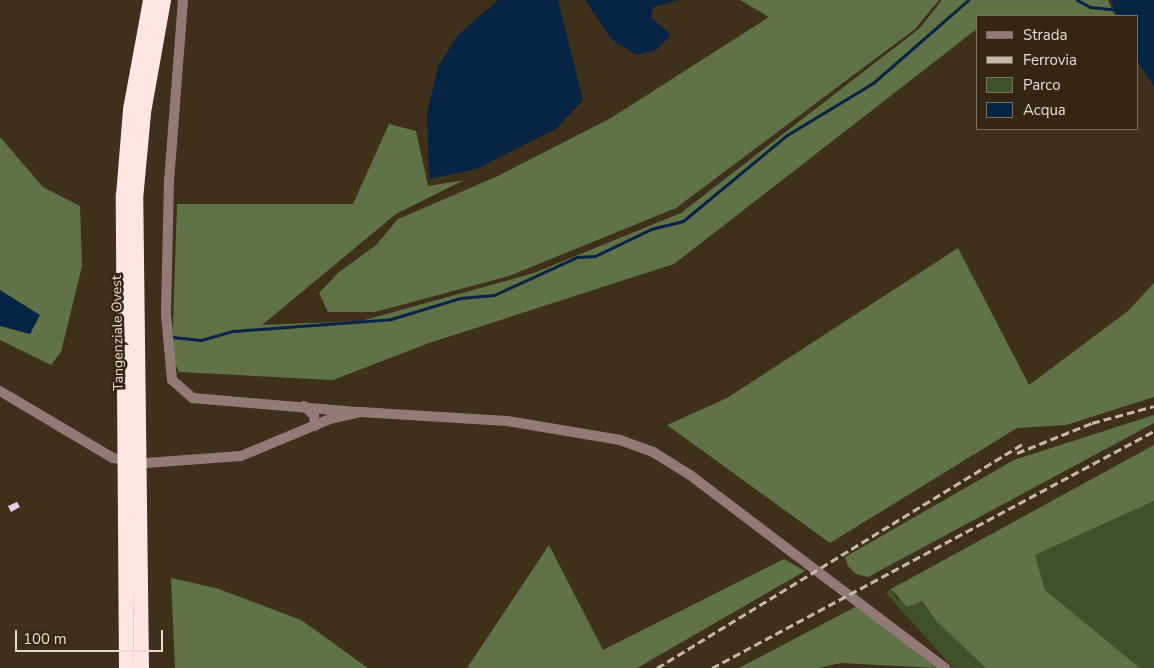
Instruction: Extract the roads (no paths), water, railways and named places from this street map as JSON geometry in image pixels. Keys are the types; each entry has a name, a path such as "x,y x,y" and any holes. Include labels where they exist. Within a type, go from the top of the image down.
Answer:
{"highway":[{"name":"Tangenziale Ovest","path":"140,668 130,485 125,153 150,0"},
{"name":"Tangenziale Ovest","path":"129,427 135,199 143,112 163,0"},
{"name":"Tangenziale Ovest","path":"126,668 130,485"}],"street":[{"path":"183,0 169,180 166,314 172,380 192,398 581,430 653,452 862,601 945,668"},
{"path":"0,390 113,458 146,463 242,456 315,426 360,412"},
{"path":"304,406 314,415 315,426"}],"water":[{"path":"498,0 558,0 583,100 557,128 477,169 429,179 427,114 438,67 457,36"},
{"path":"585,0 679,0 653,7 651,17 671,35 656,50 637,55 612,40"},
{"path":"1111,0 1154,0 1154,86 1139,64 1139,15 1117,15"},
{"path":"0,290 40,315 30,334 0,326"}],"waterway":[{"path":"172,337 201,340 233,331 391,319 460,298 494,295 577,257 595,256 651,229 683,221 787,135 873,83 968,0"},
{"path":"1077,0 1090,7 1117,10"}],"railway":[{"path":"1017,453 1092,423 1154,406"},
{"path":"712,668 1154,431"},
{"path":"657,668 1024,443"}]}
